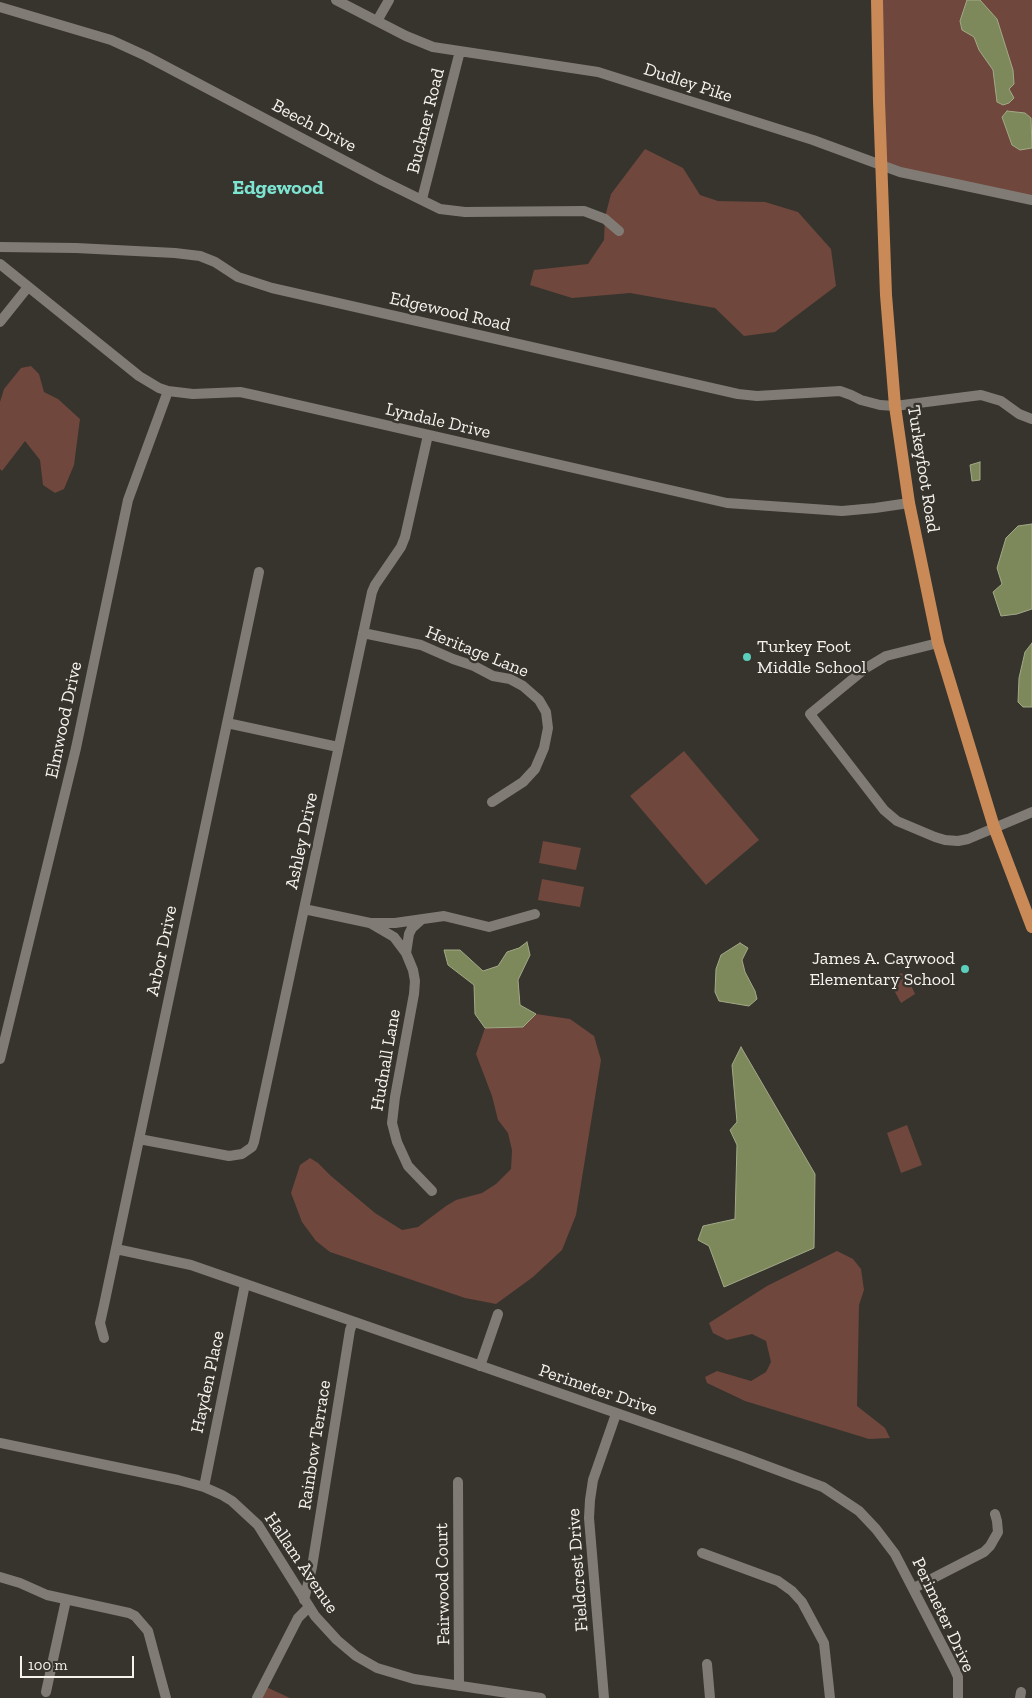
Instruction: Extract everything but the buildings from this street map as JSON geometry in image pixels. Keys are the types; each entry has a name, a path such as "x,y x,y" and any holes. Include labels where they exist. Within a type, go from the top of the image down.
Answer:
{"main road":[{"name":"Turkeyfoot Road","path":"878,0 879,101 886,295 895,406 909,503 938,643 994,827 1032,927"}],"street":[{"name":"Dudley Pike","path":"336,0 418,42 433,47 598,72 805,138 900,172 1032,200"},
{"path":"377,21 389,0"},
{"name":"Beech Drive","path":"0,7 111,40 146,56 445,211 584,211 605,219 620,231"},
{"name":"Buckner Road","path":"422,199 460,51"},
{"name":"Edgewood Road","path":"0,247 76,248 200,256 215,262 238,277 272,288 729,392 757,396 840,391 880,406 895,406 981,395 1001,401 1020,414 1032,419"},
{"name":"Lyndale Drive","path":"0,264 139,376 168,391 193,394 240,392 727,503 842,510 909,503"},
{"path":"0,322 28,286"},
{"name":"Elmwood Drive","path":"0,1060 76,748 128,500 168,391"},
{"name":"Ashley Drive","path":"139,1139 229,1156 242,1154 252,1147 257,1133 363,633 375,585 397,554 405,537 428,435"},
{"name":"Arbor Drive","path":"104,1338 100,1323 259,572"},
{"name":"Heritage Lane","path":"363,633 421,645 494,676 510,679 523,686 539,700 546,712 548,728 544,748 535,769 523,782 492,802"},
{"path":"938,643 886,656 866,668 810,714 884,810 897,821 935,837 952,841 968,839 1032,812"},
{"path":"227,723 338,747"},
{"name":"Hudnall Lane","path":"304,909 370,923 396,923 431,917 451,916 489,927 534,914"},
{"path":"406,953 409,934 421,920"},
{"name":"Hudnall Lane","path":"370,923 394,938 406,953 413,970 415,981 414,994 394,1097 392,1123 396,1142 408,1166 432,1191"},
{"name":"Perimeter Drive","path":"116,1249 191,1265 740,1456 831,1491 859,1511 895,1554 955,1670 958,1677 958,1698"},
{"name":"Hayden Place","path":"204,1487 245,1284"},
{"path":"480,1366 498,1314"},
{"name":"Rainbow Terrace","path":"257,1698 306,1603 309,1574 350,1330 353,1322"},
{"name":"Fieldcrest Drive","path":"604,1698 589,1518 593,1480 616,1414"},
{"name":"Hallam Avenue","path":"0,1443 204,1487 232,1501 250,1516 270,1541 319,1622 356,1656 377,1668 414,1680 540,1698"},
{"name":"Fairwood Court","path":"458,1482 460,1686"},
{"path":"914,1588 984,1552 998,1532 998,1521 995,1514"},
{"path":"702,1553 778,1581 792,1591 802,1602 824,1643 830,1698"},
{"path":"291,1577 309,1574"},
{"path":"0,1577 20,1583 47,1595 129,1613 143,1622 153,1644 166,1698"},
{"path":"46,1692 66,1600"},
{"path":"707,1664 710,1698"}],"shaded area":[{"path":"877,0 1032,0 1032,200 882,164"},
{"path":"967,0 980,0 997,19 1013,70 1014,84 1009,89 1014,98 1009,103 1003,105 997,102 993,70 979,50 974,37 962,30 960,21"},
{"path":"1007,111 1025,113 1031,118 1032,148 1020,150 1012,145 1002,117"},
{"path":"645,149 683,168 700,195 718,201 765,202 798,212 831,249 836,286 775,332 744,336 715,308 630,293 572,298 530,285 534,270 588,264 604,240 605,217 611,194"},
{"path":"31,366 39,374 44,392 58,399 80,419 74,465 64,489 55,493 43,485 40,460 25,441 2,471 0,469 0,402 4,389 21,368"},
{"path":"980,462 980,480 972,481 970,465"},
{"path":"1032,524 1032,609 1017,614 1001,616 993,592 1002,584 997,568 1006,538 1018,526"},
{"path":"1032,643 1032,707 1023,707 1018,702 1019,678 1025,652"},
{"path":"684,751 759,840 706,885 630,796"},
{"path":"543,841 581,848 576,870 539,863"},
{"path":"542,879 584,887 580,907 538,900"},
{"path":"527,942 530,955 518,980 520,1005 536,1014 523,1027 485,1028 475,1014 474,985 448,965 444,950 460,950 483,971 498,966 507,952 519,948"},
{"path":"740,943 748,948 742,960 745,972 757,999 749,1006 719,1001 715,992 716,969 721,955"},
{"path":"901,973 907,976 915,994 901,1003 889,981"},
{"path":"536,1014 570,1019 594,1036 601,1060 576,1215 562,1250 533,1277 496,1304 465,1298 330,1252 316,1241 302,1222 291,1193 300,1165 310,1158 375,1213 402,1230 418,1227 456,1200 482,1193 496,1184 511,1169 512,1150 508,1133 498,1120 492,1096 476,1054 485,1028 523,1027"},
{"path":"741,1047 815,1174 814,1248 724,1287 709,1246 698,1240 703,1226 735,1219 737,1145 730,1130 737,1122 732,1065"},
{"path":"907,1125 922,1165 901,1173 887,1133"},
{"path":"837,1251 853,1259 861,1269 864,1290 859,1305 857,1406 885,1428 890,1438 869,1439 745,1401 707,1383 705,1377 717,1371 751,1381 766,1372 771,1362 766,1341 752,1334 727,1340 713,1333 709,1323 767,1286"},
{"path":"264,1686 290,1698 257,1698"}],"place":[{"name":"Turkey Foot Middle School","path":"747,657"},
{"name":"James A. Caywood Elementary School","path":"965,969"}],"district":[{"name":"Edgewood","path":"278,188"}]}
